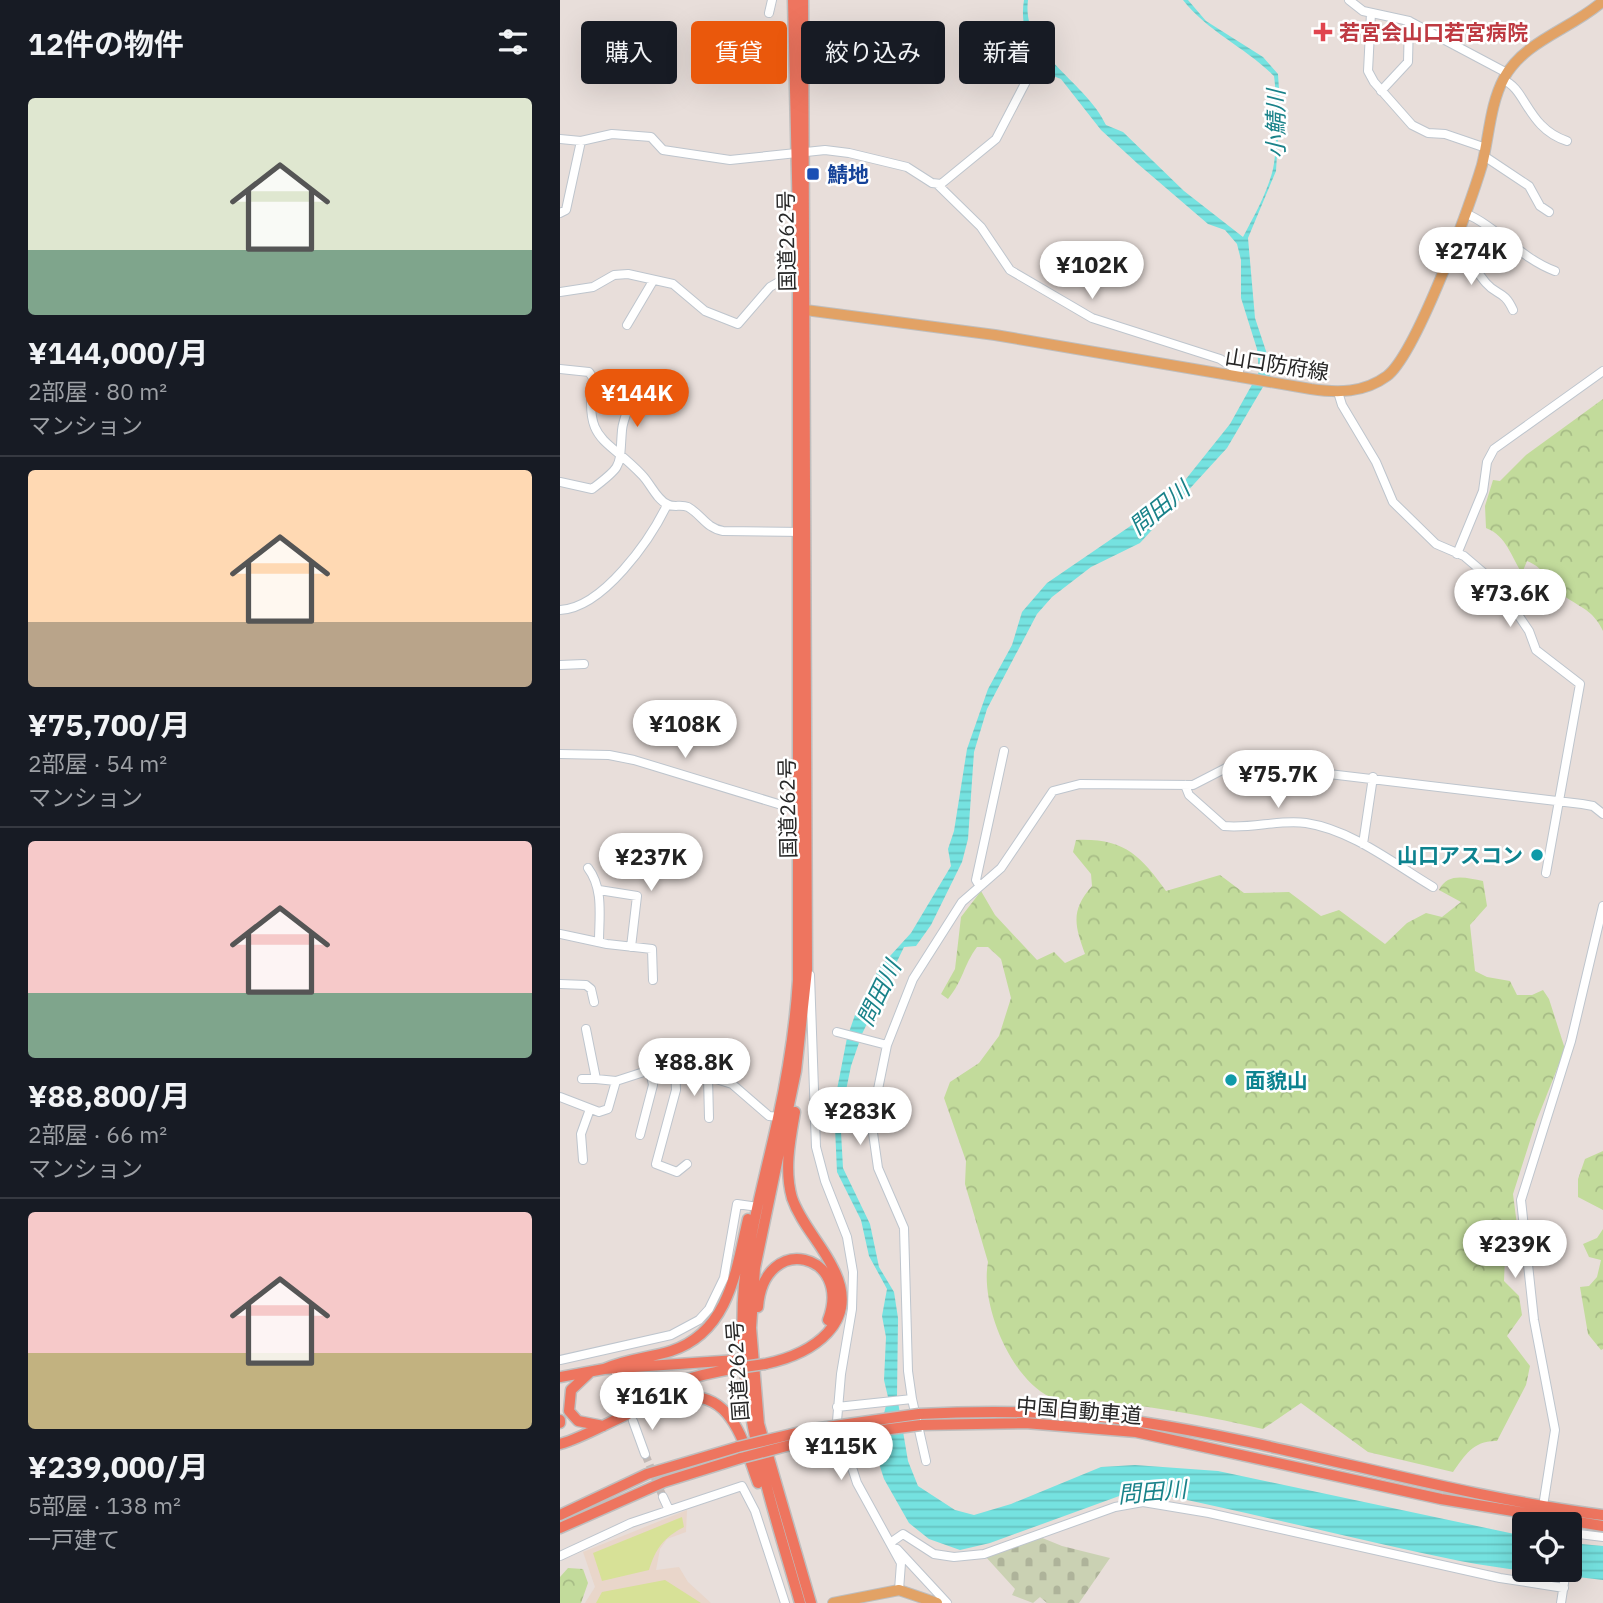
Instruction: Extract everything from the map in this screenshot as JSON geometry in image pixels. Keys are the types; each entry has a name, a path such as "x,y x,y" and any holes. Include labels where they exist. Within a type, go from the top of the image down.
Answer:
{"highway":[{"name":"国道262号","path":"793,0 800,153 801,309 802,808 798,981 792,1041 779,1117 755,1206 744,1286 745,1383 760,1467 800,1603"},
{"name":"国道262号","path":"801,309 797,279 803,0"},
{"name":"国道262号","path":"802,808 808,905 807,970 801,1040 760,1239 752,1299 751,1339 755,1394 767,1461 811,1603"},
{"path":"560,1377 598,1370 789,1359 811,1349 829,1332 839,1307 835,1271 799,1215 789,1184 788,1165 801,1040"},
{"path":"737,1364 651,1393 631,1405 609,1424 578,1421 569,1411 570,1390 598,1370 628,1359 678,1348 711,1328 727,1300 755,1206"},
{"path":"751,1339 762,1286 778,1264 791,1258 804,1258 822,1268 833,1294 823,1328 802,1346 765,1361"},
{"path":"560,1444 675,1397 691,1395 719,1406 731,1418 741,1436 793,1578"},
{"name":"中国自動車道","path":"560,1528 740,1452 813,1429 1026,1412 1138,1422 1192,1431 1444,1488 1603,1515"},
{"name":"中国自動車道","path":"920,1420 1025,1423 1136,1432 1454,1501 1603,1526"},
{"name":"中国自動車道","path":"560,1512 647,1474 740,1452"}],"main road":[{"path":"1505,76 1528,50 1603,1"},
{"name":"山口防府線","path":"801,309 995,335 1238,378 1338,392 1376,383 1403,360 1453,244 1485,152 1505,76"},
{"path":"832,1603 899,1590 937,1603"}],"street":[{"path":"769,13 772,0"},
{"path":"1349,0 1371,13 1409,21 1505,76 1538,125 1567,141"},
{"path":"1371,13 1368,71 1369,77 1381,91 1412,125 1428,133 1444,134 1485,152 1529,186 1540,206 1549,212"},
{"path":"1381,91 1408,62 1409,21"},
{"path":"937,184 944,183 996,139 1025,84"},
{"path":"560,139 580,141 612,134 651,137 663,150 730,160 837,152 907,167 937,184 981,228 1010,270 1092,318 1220,359 1239,371 1238,378"},
{"path":"560,213 566,210 580,141"},
{"path":"1465,212 1499,234 1530,261 1555,271"},
{"path":"1453,244 1468,256 1490,286 1506,295 1513,310"},
{"path":"560,292 593,287 614,275 628,274 673,284 705,311 738,324 770,287 784,279 797,279"},
{"path":"627,325 653,281"},
{"path":"560,369 589,372 593,378 589,402 592,420 602,443 623,457 667,505 691,509 713,529 723,531 802,532"},
{"path":"1457,554 1483,491 1487,462 1494,449 1603,371"},
{"path":"1338,392 1342,405 1376,462 1393,502 1436,544 1457,554 1498,585 1529,631 1536,650 1580,684 1546,873"},
{"path":"560,482 592,489 615,470 623,457 622,428 632,398"},
{"path":"560,610 583,606 609,583 649,540 667,505"},
{"path":"560,666 584,664"},
{"path":"979,885 976,880 1004,751"},
{"path":"560,754 609,755 634,760 802,808"},
{"path":"926,1461 909,1399 904,1228 875,1154 873,1119 885,1044 924,957 962,902 1001,868 1044,801 1062,787 1080,783 1185,785 1200,783 1239,765 1373,777 1444,790 1593,806 1603,814"},
{"path":"1363,844 1373,777"},
{"path":"1185,785 1189,796 1224,826 1305,823 1324,827 1363,844 1433,887"},
{"path":"588,869 596,879 599,890 599,942"},
{"path":"599,890 637,897 631,947"},
{"path":"808,905 816,1147 825,1181 847,1237 853,1272 852,1309 837,1407 839,1434 850,1466 901,1563 899,1590"},
{"path":"1544,1500 1555,1430 1534,1320 1521,1200 1562,1069 1599,935 1603,906"},
{"path":"560,934 652,949 653,980"},
{"path":"560,984 586,985 591,989 594,1002"},
{"path":"586,1029 596,1079"},
{"path":"839,1033 885,1044"},
{"path":"582,1079 616,1081 664,1065 675,1066 732,1084 769,1116 779,1117"},
{"path":"675,1066 676,1090 656,1164 677,1172 687,1164"},
{"path":"640,1135 653,1086 650,1070"},
{"path":"708,1077 709,1118"},
{"path":"560,1097 599,1112 608,1109 616,1081"},
{"path":"583,1160 581,1135 590,1109"},
{"path":"560,1360 608,1354 671,1335 699,1320 709,1310 724,1278 733,1239 735,1209 741,1203 755,1206"},
{"path":"616,1373 625,1402"},
{"path":"837,1407 909,1399"},
{"path":"633,1421 645,1454"},
{"path":"560,1556 631,1523 742,1486 755,1511 785,1603"},
{"path":"663,1497 669,1510"},
{"path":"890,1543 903,1534 934,1554 954,1557 985,1554 1115,1507 1143,1502 1209,1513 1500,1578 1512,1578"},
{"path":"1582,1536 1603,1537"},
{"path":"890,1543 947,1603"},
{"path":"1561,1603 1564,1582"},
{"path":"918,1595 926,1603"}],"shaded area":[{"path":"687,1510 686,1532 667,1539 660,1549 656,1570 679,1567 688,1582 711,1603 585,1603 595,1587 583,1552"}],"green space":[{"path":"1603,399 1603,631 1592,615 1561,594 1534,564 1527,561 1522,573 1504,542 1486,528 1485,506 1493,480 1500,481 1526,455"},
{"path":"1076,840 1107,842 1129,851 1148,868 1166,891 1220,875 1244,893 1289,892 1321,916 1339,910 1385,944 1407,923 1426,913 1442,917 1461,902 1439,890 1447,881 1458,878 1483,881 1487,906 1470,925 1475,971 1487,977 1510,981 1517,995 1532,995 1543,990 1549,999 1565,1049 1536,1122 1513,1194 1518,1233 1514,1248 1505,1257 1504,1281 1519,1296 1522,1315 1507,1336 1530,1366 1526,1385 1497,1441 1476,1446 1466,1454 1453,1472 1368,1452 1301,1403 1263,1429 1148,1407 1056,1399 1036,1387 1022,1374 1011,1357 994,1318 989,1298 988,1262 965,1184 966,1161 944,1098 950,1082 979,1063 999,1036 1011,998 1001,959 988,947 977,947 948,999 941,994 955,969 961,917 981,891 995,915 1037,960 1054,952 1065,963 1085,954 1076,919 1080,903 1092,886 1091,874 1073,852"},
{"path":"1603,1151 1603,1210 1578,1197 1578,1179 1585,1159"},
{"path":"1603,1229 1601,1350 1588,1334 1580,1287 1589,1286 1597,1277 1601,1260 1589,1257 1583,1244 1597,1238"},
{"path":"682,1517 684,1527 661,1544 649,1570 602,1581 593,1553"},
{"path":"1040,1537 1062,1546 1110,1558 1079,1603 1047,1603 1040,1597 1033,1603 1012,1595 1015,1589 985,1556"},
{"path":"568,1568 583,1569 588,1583 581,1603 560,1603 560,1577"},
{"path":"665,1580 701,1603 596,1603 602,1592"}],"water":[{"path":"1024,0 1028,0 1029,21 1024,21"},
{"name":"問田川","path":"1183,0 1188,0 1206,21 1263,57 1278,74 1280,105 1276,171 1248,238 1255,318 1271,366 1270,375 1227,448 1140,543 1091,567 1052,597 1037,614 987,709 974,752 968,839 962,862 931,925 916,946 904,947 862,1034 851,1066 843,1105 843,1168 870,1224 879,1267 894,1292 898,1318 897,1396 908,1461 918,1486 955,1510 974,1515 1011,1504 1101,1467 1135,1465 1218,1471 1512,1533 1512,1569 1460,1561 1168,1496 1122,1495 990,1543 960,1550 929,1539 909,1523 884,1479 875,1451 888,1397 884,1380 886,1337 882,1316 887,1289 869,1256 861,1220 837,1172 834,1105 847,1038 856,1012 880,967 911,933 951,866 948,849 954,831 967,749 988,689 1012,645 1022,612 1047,583 1170,499 1230,424 1259,372 1257,349 1241,298 1241,260 1237,244 1225,230 1208,224 1101,130 1061,79 1055,76 1055,65 1084,94 1106,125 1123,132 1184,191 1243,237 1266,190 1274,164 1274,76 1204,21"},
{"path":"1582,1544 1603,1546 1603,1580 1582,1577"}],"tunnel":[{"path":"645,1454 663,1497"}],"place":[{"name":"若宮会山口若宮病院","path":"1323,32"},
{"name":"鯖地","path":"813,174"},
{"name":"山口アスコン","path":"1537,855"},
{"name":"面貌山","path":"1231,1080"}],"water label":[{"name":"小鯖川","path":"1275,124"}]}
